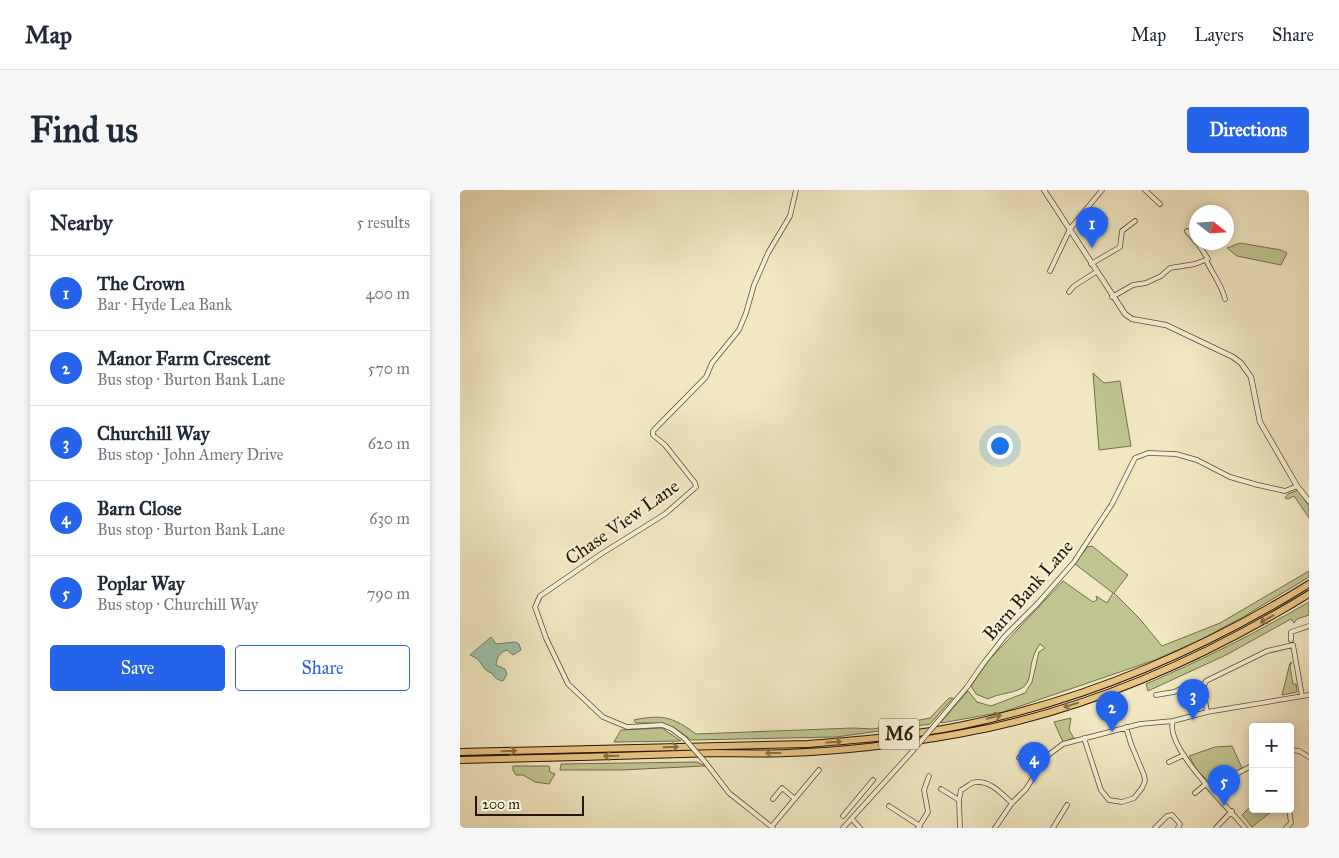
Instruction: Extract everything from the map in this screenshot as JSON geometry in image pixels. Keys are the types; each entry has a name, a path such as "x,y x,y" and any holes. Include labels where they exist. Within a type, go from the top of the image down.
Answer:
{"highway":[{"name":"M6","path":"460,752 808,744 864,739 958,726 1042,706 1122,679 1227,632 1309,584"},
{"name":"M6","path":"460,760 788,753 866,747 959,734 1046,713 1124,688 1179,665 1231,640 1309,594"}],"street":[{"name":"Chase View Lane","path":"772,827 729,793 685,739 672,729 662,725 627,727 603,717 568,684 546,638 535,606 540,596 601,554 665,514 696,487 696,483 664,445 653,435 653,431 706,378 712,363 738,330 746,313 754,285 790,216 796,190"},
{"path":"1044,190 1124,314 1132,319 1166,325 1233,357 1241,363 1251,377 1260,422 1297,486 1309,502"},
{"path":"1050,271 1070,229 1102,190"},
{"path":"1145,190 1160,204"},
{"path":"1087,208 1102,220 1105,219"},
{"path":"1091,264 1120,247 1122,231 1135,221"},
{"path":"1202,250 1225,299"},
{"path":"1112,297 1133,285 1146,283 1160,276 1170,268 1195,264 1207,259"},
{"path":"1069,292 1074,286 1096,272"},
{"name":"Barn Bank Lane","path":"843,828 968,687 1005,636 1038,603 1074,562 1112,504 1135,458 1148,453 1176,454 1196,460 1230,477 1258,485 1285,491 1297,486"},
{"path":"1302,696 1291,632 1309,626"},
{"path":"1156,696 1174,692 1189,685 1204,684 1206,681 1267,651 1292,642"},
{"path":"1204,684 1207,712"},
{"path":"995,828 1012,803 1026,789 1047,756 1063,744 1140,724 1173,721 1207,712 1309,695"},
{"path":"1173,721 1172,726 1175,735 1192,768 1232,811 1245,828"},
{"path":"1084,738 1101,790 1109,800 1122,802 1134,798 1145,781 1130,744 1126,727"},
{"path":"1294,750 1309,757"},
{"path":"1169,762 1184,755"},
{"path":"1020,758 1037,769"},
{"path":"1212,791 1229,778 1249,767"},
{"path":"772,827 819,770"},
{"path":"889,806 919,827 928,812 924,790 928,776"},
{"path":"843,816 873,780"},
{"path":"960,828 959,800 962,790 972,784 982,783 993,786 1012,803"},
{"path":"1195,794 1206,784"},
{"path":"773,799 782,788 795,798"},
{"path":"941,789 959,800"},
{"path":"1053,828 1067,805"},
{"path":"849,809 855,816"},
{"path":"1216,828 1232,811"},
{"path":"1286,828 1291,823 1290,813"},
{"path":"1155,828 1167,816 1172,815 1180,824 1178,828"},
{"path":"852,819 860,828"}],"shaded area":[{"path":"1240,243 1281,250 1287,253 1281,265 1237,256 1230,250 1234,250 1234,245"},
{"path":"1093,373 1104,383 1120,381 1131,446 1099,450"},
{"path":"1298,490 1309,506 1309,518 1294,496 1288,499 1285,498 1288,494"},
{"path":"1092,546 1128,575 1114,593 1139,618 1162,646 1220,623 1309,571 1309,577 1243,617 1202,639 1155,660 1003,712 941,723 968,691 977,702 991,706 1025,693 1032,682 1039,652 1045,648 1040,644 1033,656 1029,679 1022,688 988,699 976,694 971,686 989,660 1063,581 1093,602 1097,600 1096,596 1107,603 1113,593 1075,564 1087,547"},
{"path":"1309,602 1309,615 1297,619 1294,623 1291,619 1226,655 1148,691 1146,684 1229,646"},
{"path":"491,637 496,644 515,642 519,644 521,650 513,655 507,650 498,657 496,665 505,669 507,674 503,681 485,670 478,660 470,655"},
{"path":"1292,662 1290,666 1293,684 1296,684 1297,692 1282,695 1290,663"},
{"path":"949,698 953,698 930,724 836,737 691,740 671,727 653,723 636,723 634,720 652,717 667,718 681,724 696,734 853,728 873,729 930,718"},
{"path":"1071,718 1069,730 1074,738 1063,742 1054,722"},
{"path":"662,728 681,741 614,742 621,730"},
{"path":"1232,746 1242,768 1213,786 1197,770 1189,756 1215,747"},
{"path":"697,762 705,766 621,770 560,770 561,764"},
{"path":"513,766 549,766 550,772 555,774 549,784 535,782 523,775 516,775"},
{"path":"1249,808 1249,813 1270,813 1252,827 1242,815"}],"place":[{"name":"The Crown","path":"1092,248"},
{"name":"Churchill Way","path":"1193,720"},
{"name":"Manor Farm Crescent","path":"1112,732"},
{"name":"Barn Close","path":"1034,783"},
{"name":"Poplar Way","path":"1224,806"}]}
